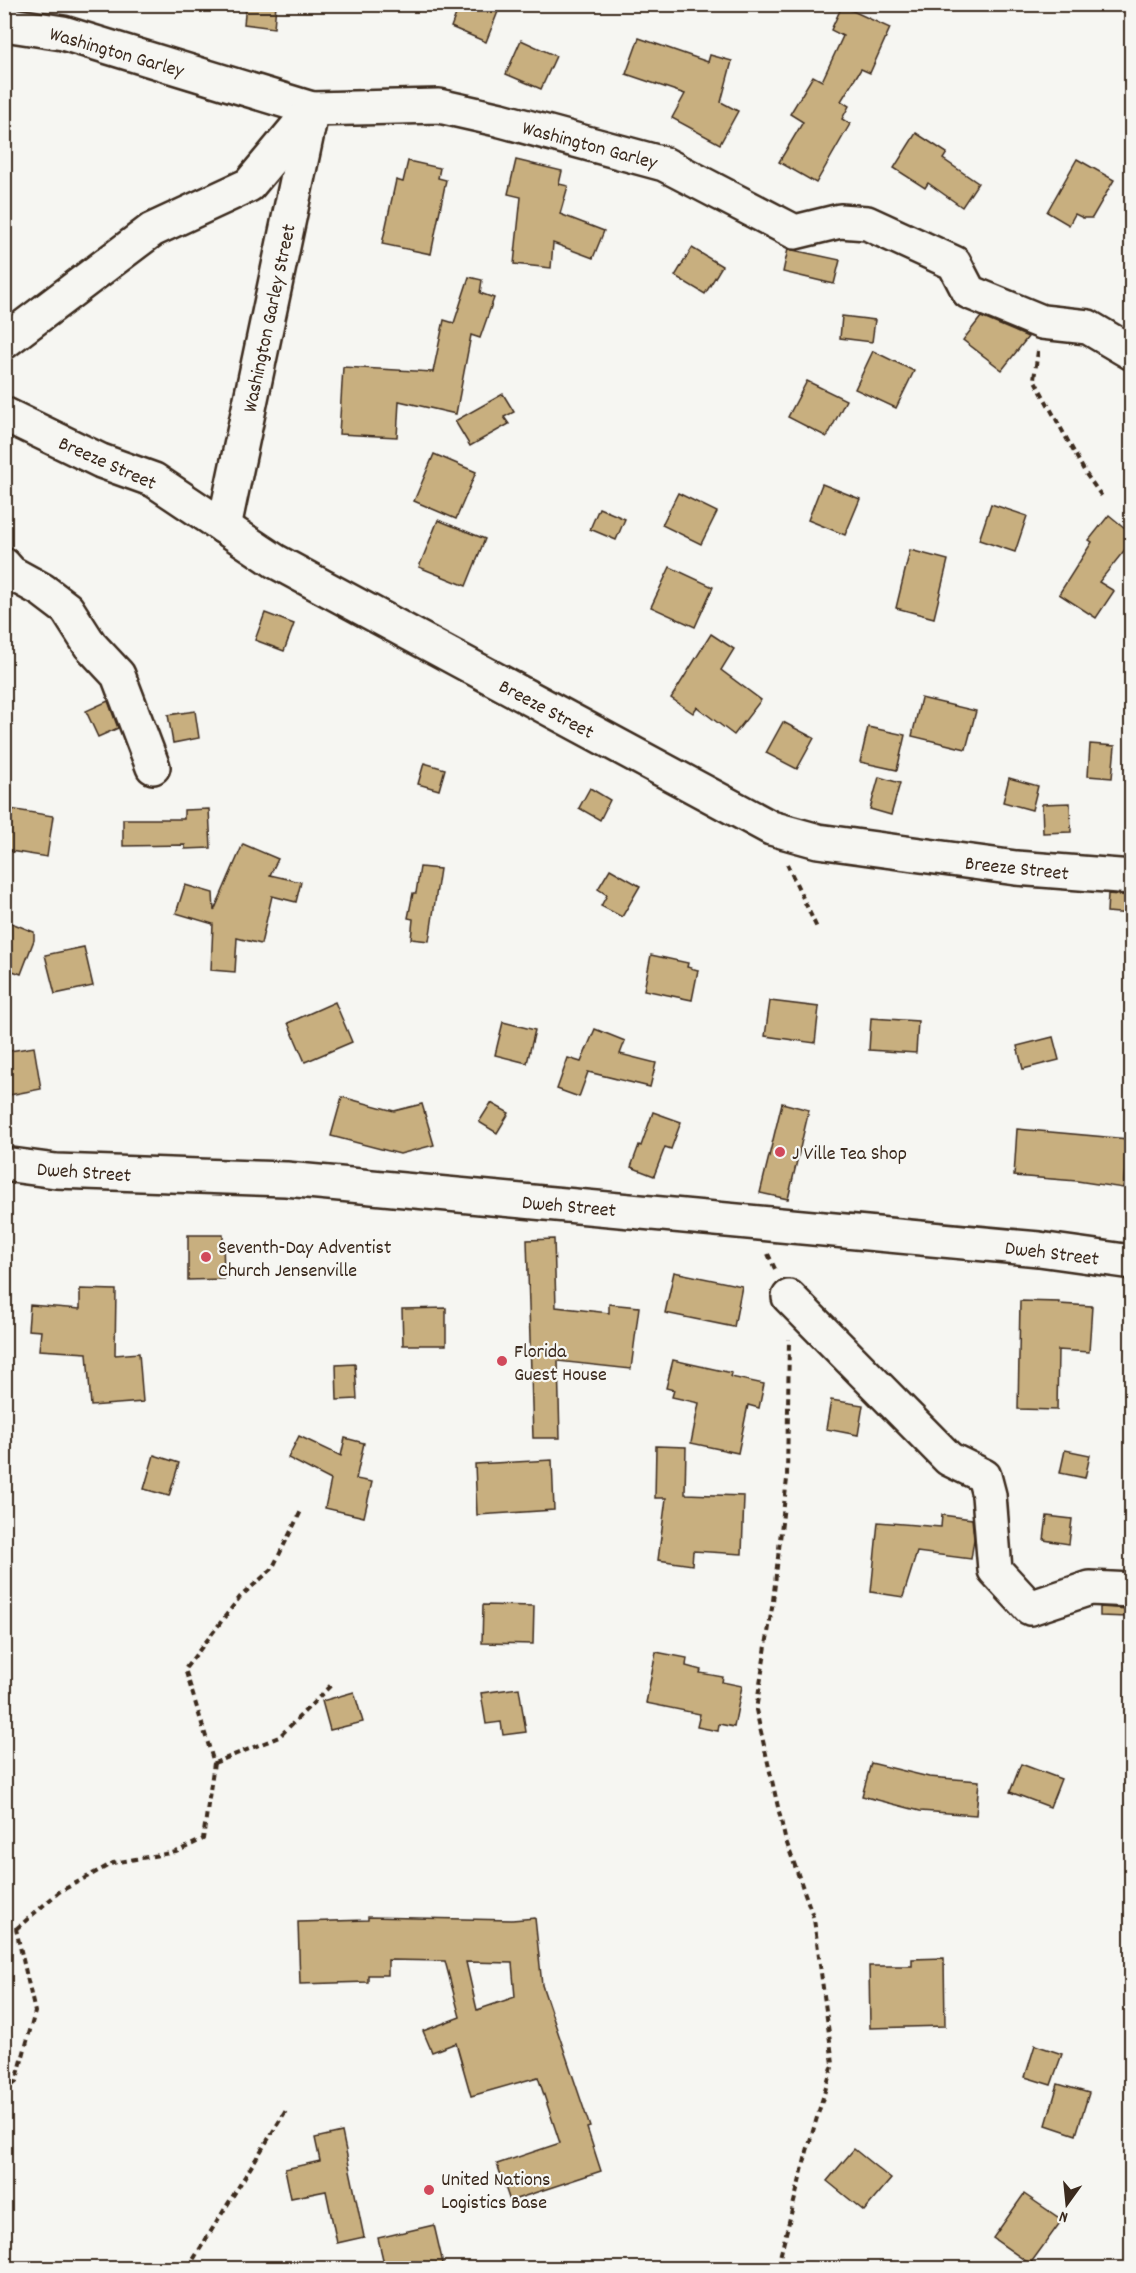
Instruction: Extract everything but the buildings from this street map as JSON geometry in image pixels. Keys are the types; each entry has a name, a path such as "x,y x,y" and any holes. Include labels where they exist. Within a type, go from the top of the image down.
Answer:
{"street":[{"name":"Washington Garley","path":"4,24 63,33 312,109 439,106 501,120 664,164 795,232 840,221 867,223 954,262 969,292 1041,322 1088,327 1131,353"},
{"path":"4,342 152,230 249,185 312,109"},
{"name":"Washington Garley Street","path":"224,527 312,109"},
{"name":"Breeze Street","path":"4,414 101,460 154,480 274,561 771,828 819,841 1005,867 1131,877"},
{"path":"4,565 11,573 42,590 67,609 90,645 118,675 153,767"},
{"name":"Dweh Street","path":"4,1164 56,1171 286,1179 1039,1248 1131,1262"},
{"path":"789,1297 949,1459 984,1476 988,1495 994,1570 1030,1608 1090,1588 1131,1590"}],"path":[{"path":"1038,344 1034,379 1086,474 1103,498"},
{"path":"771,828 817,928"},
{"path":"753,1222 789,1297 787,1479 773,1601 756,1710 785,1838 814,1919 833,2064 807,2151 779,2261 766,2268"},
{"path":"4,1931 16,1929 59,1892 113,1863 176,1852 203,1839 214,1763 185,1669 240,1597 272,1569 302,1509"},
{"path":"214,1763 279,1737 332,1684"},
{"path":"4,2092 16,2082 35,2012 16,1929"},
{"path":"188,2268 287,2109"}],"place":[{"name":"J Ville Tea Shop","path":"780,1152"},
{"name":"Seventh-Day Adventist Church Jensenville","path":"206,1257"},
{"name":"Florida Guest House","path":"502,1361"},
{"name":"United Nations Logistics Base","path":"429,2190"}]}
